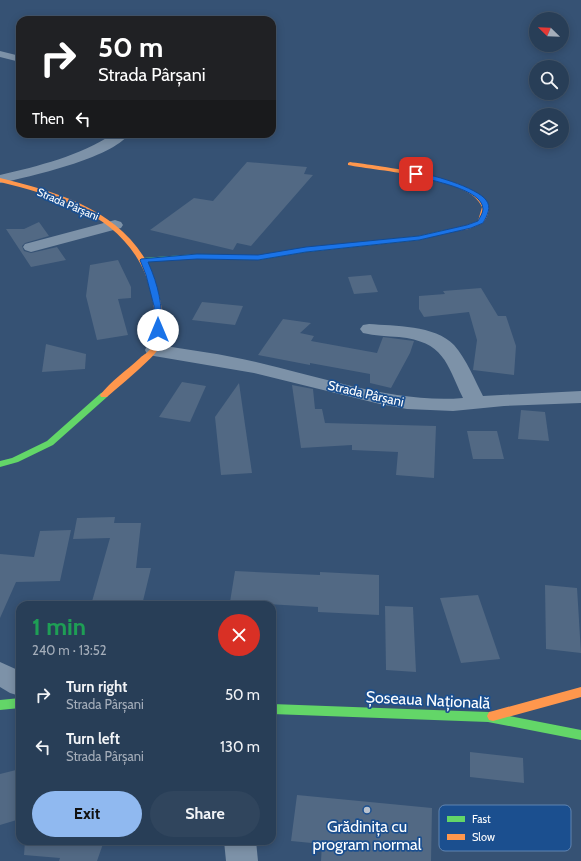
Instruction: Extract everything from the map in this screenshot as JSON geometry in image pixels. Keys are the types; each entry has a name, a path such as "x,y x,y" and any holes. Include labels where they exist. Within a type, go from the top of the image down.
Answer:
{"street":[{"path":"0,54 16,58"},
{"name":"Strada Pârșani","path":"0,179 57,165 88,154 115,138"},
{"path":"144,260 197,256 258,258 306,250 419,238 481,222 486,210 484,201 471,191 454,184 422,176 350,164"},
{"name":"Strada Pârșani","path":"0,179 53,195 87,209 114,225 128,238 144,260 150,275 158,306 158,330 154,350 254,366 400,402 428,405 554,397 581,397"},
{"path":"31,247 114,225"},
{"path":"369,329 424,336 446,348 476,403"},
{"path":"0,464 15,460 50,443 138,366 154,350"},
{"path":"0,673 16,683"},
{"path":"488,717 581,692"},
{"path":"0,705 16,704"},
{"name":"Șoseaua Națională","path":"276,709 488,717 581,735"},
{"path":"240,845 242,861"}],"building":[{"path":"247,162 307,167 304,174 313,175 251,246 237,243 233,250 150,230 194,198 213,201"},
{"path":"39,222 49,236 25,243 22,246 24,251 31,253 57,247 66,260 31,267 6,229 24,229"},
{"path":"118,260 131,287 131,298 118,299 128,335 97,340 86,296 90,265"},
{"path":"371,275 378,292 354,294 348,277"},
{"path":"481,288 498,316 506,316 516,346 514,375 473,370 477,340 469,312 424,317 419,309 419,296 445,294 443,291"},
{"path":"202,302 243,306 235,325 192,320"},
{"path":"283,319 311,323 300,333 314,336 311,341 377,353 383,337 414,341 410,353 391,388 370,383 370,374 258,355"},
{"path":"46,344 86,354 85,369 42,372"},
{"path":"182,382 206,386 190,422 159,417"},
{"path":"239,383 252,473 221,475 215,417"},
{"path":"292,385 313,389 315,409 322,409 325,423 436,426 434,478 396,475 398,452 352,450 352,445 301,448"},
{"path":"521,410 545,412 549,441 518,439"},
{"path":"467,431 497,431 504,459 473,459"},
{"path":"115,517 114,523 141,523 136,568 151,568 143,601 92,601 110,538 73,539 77,518"},
{"path":"71,530 60,581 16,582 0,618 0,554 34,557 40,531"},
{"path":"235,571 320,575 320,572 379,575 379,615 318,612 318,607 276,605 276,601 230,601"},
{"path":"545,585 577,588 581,653 546,649"},
{"path":"478,595 500,659 461,663 440,598"},
{"path":"385,606 413,607 416,672 386,670"},
{"path":"470,752 523,758 524,783 470,777"},
{"path":"16,770 16,820 0,825 0,774"},
{"path":"297,795 432,808 431,861 321,861 322,844 291,841"},
{"path":"25,845 103,845 97,861 59,861 60,858 24,855"}],"traffic: fast":[{"path":"143,260 197,256 258,258 306,250 419,238 445,232"},
{"path":"0,464 15,460 50,443 104,395"},
{"path":"0,705 16,703"},
{"path":"276,709 488,717 581,735"}],"traffic: slow":[{"path":"350,164 402,171 445,181 464,188 478,196 485,205 486,209 481,222 469,227 445,232"},
{"path":"0,180 50,193 96,214 116,228 133,246 146,267 155,293 158,320 157,341 154,350 104,395"},
{"path":"493,716 581,692"}],"place":[{"name":"Grădinița cu program normal","path":"367,810"}],"route":[{"path":"158,330 158,306 150,275 144,260 197,256 258,258 306,250 419,238 469,227 481,222 486,210 484,201 471,191 454,184 416,174"}]}
